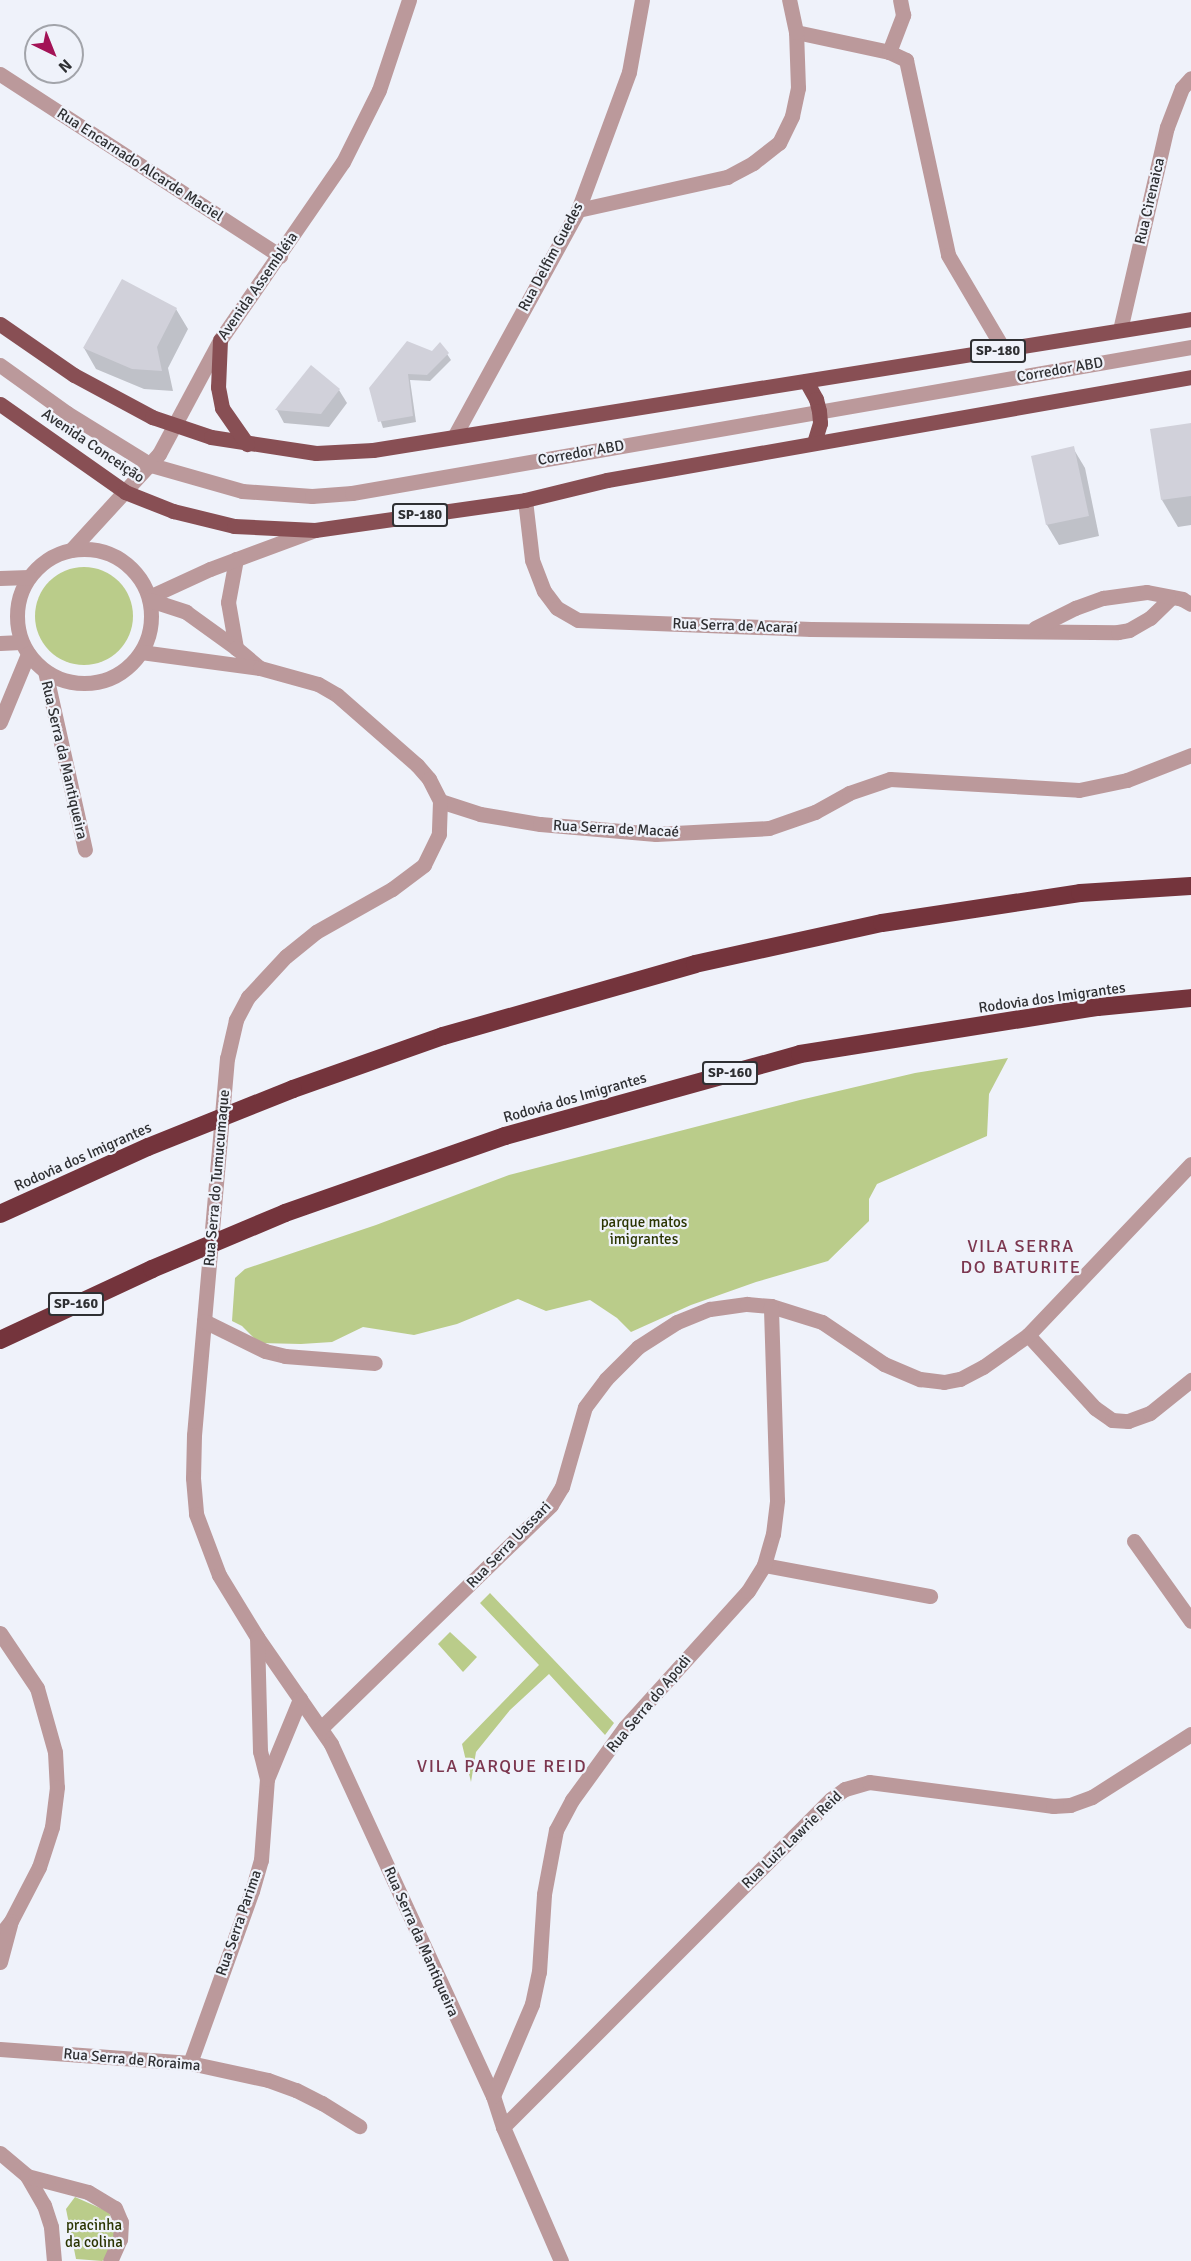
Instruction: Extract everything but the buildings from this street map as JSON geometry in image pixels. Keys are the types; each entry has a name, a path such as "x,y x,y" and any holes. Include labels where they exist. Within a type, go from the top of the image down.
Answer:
{"highway":[{"name":"Rodovia dos Imigrantes","path":"0,1214 148,1147 293,1089 454,1033 695,964 882,923 1080,893 1191,886"},
{"name":"Rodovia dos Imigrantes","path":"0,1340 152,1269 285,1213 506,1136 800,1054 1098,1007 1191,998"}],"main road":[{"name":"SP-180","path":"0,324 99,390 175,426 211,437 247,444 316,453 344,452 806,381 1191,318"},
{"path":"220,340 218,387 222,408 247,444"},
{"name":"SP-180","path":"525,500 607,480 1191,377"},
{"path":"806,381 816,399 819,411 820,423 814,443"},
{"name":"Avenida Conceição","path":"0,404 125,492 172,511 234,526 315,530 525,500"}],"street":[{"name":"Avenida Assembléia","path":"70,550 94,522 151,465 175,426 220,340 343,162 379,90 410,0"},
{"name":"Rua Delfim Guedes","path":"455,435 578,210 629,72 642,0"},
{"path":"578,210 727,177 753,163 779,143 792,116 798,88 796,32 789,0"},
{"path":"889,52 903,15 900,0"},
{"path":"796,32 900,55 909,67 948,255 1004,350"},
{"name":"Rua Encarnado Alcarde Maciel","path":"0,74 280,256"},
{"name":"Rua Cirenaica","path":"1120,330 1167,127 1182,88 1191,78"},
{"name":"Corredor ABD","path":"0,365 68,413 151,465 242,491 322,495 364,491 1191,347"},
{"name":"Rua Serra de Acaraí","path":"525,500 532,560 544,591 557,608 578,620 811,629 1129,630 1150,618 1172,597"},
{"path":"149,599 236,559 315,530"},
{"path":"91,549 110,554 127,564 141,579 149,599 152,618 141,652 124,670 101,681 84,684 67,682 45,671 25,648 16,620 19,597 29,577 55,555 70,550 91,549"},
{"path":"236,559 228,602 236,648"},
{"path":"0,578 29,577"},
{"name":"Rua Serra de Acaraí","path":"1032,629 1074,608 1103,597 1147,592 1191,604"},
{"path":"149,599 186,612 260,668"},
{"path":"0,643 25,648"},
{"path":"0,722 25,648"},
{"path":"141,652 260,668 299,677 337,695 417,765 429,779 440,801"},
{"name":"Rua Serra da Mantiqueira","path":"45,671 84,850"},
{"name":"Rua Serra de Macaé","path":"440,801 480,814 540,824 656,834 711,832 768,828 815,812 849,793 890,780 1079,790 1127,780 1191,754"},
{"name":"Rua Serra do Tumucumaque","path":"257,1636 219,1575 196,1514 193,1478 194,1435 227,1058 236,1020 248,997 286,957 316,932 392,889 424,865 440,834 440,801"},
{"name":"Rua Serra Uassari","path":"321,1728 551,1504 562,1487 585,1407 606,1379 638,1347 677,1322 710,1309 747,1304 771,1306 822,1322 884,1364 920,1379 944,1382 960,1379 982,1367 1028,1335 1191,1164"},
{"name":"Rua Serra do Apodi","path":"493,2096 532,2004 539,1972 544,1894 556,1830 572,1800 626,1727 747,1591 764,1565 773,1534 777,1500 771,1306"},
{"path":"204,1321 265,1351 285,1356 375,1363"},
{"path":"1028,1335 1095,1408 1112,1420 1128,1421 1150,1413 1191,1380"},
{"path":"1134,1541 1191,1621"},
{"path":"764,1565 930,1596"},
{"path":"0,1633 37,1688 54,1752 57,1786 52,1827 39,1867 11,1922 0,1962"},
{"name":"Rua Serra da Mantiqueira","path":"257,1636 331,1744 493,2096 503,2127 561,2261"},
{"name":"Rua Serra Parima","path":"190,2063 255,1881 265,1827 267,1779 260,1751 257,1636"},
{"name":"Rua Serra Parima","path":"267,1779 300,1699"},
{"name":"Rua Luiz Lawrie Reid","path":"503,2127 831,1799 845,1789 869,1782 1053,1806 1070,1805 1092,1797 1191,1734"},
{"path":"0,1935 11,1922"},
{"name":"Rua Serra de Roraima","path":"0,2049 190,2063 268,2080 322,2103 359,2126"},
{"path":"0,2153 27,2176 44,2205 51,2227 54,2261"},
{"path":"27,2176 88,2192 115,2208 121,2222 120,2239 110,2261"}],"green space":[{"path":"84,567 103,570 119,581 130,597 133,616 130,635 119,651 103,662 84,665 65,662 49,651 38,635 35,616 38,597 49,581 65,570"},
{"name":"parque matos imigrantes","path":"1008,1058 989,1094 987,1136 877,1184 869,1199 869,1221 828,1261 756,1282 691,1305 631,1332 617,1318 590,1300 546,1311 518,1299 457,1324 414,1335 363,1327 332,1342 301,1344 259,1343 242,1326 232,1321 235,1278 245,1269 376,1225 509,1175 800,1100 915,1073"},
{"path":"490,1593 614,1723 605,1735 549,1674 510,1710 476,1752 471,1782 462,1744 539,1665 480,1603"},
{"path":"450,1632 477,1657 463,1672 438,1644"},
{"name":"pracinha da colina","path":"75,2197 109,2212 116,2235 107,2258 102,2261 76,2259 66,2209"}],"district":[{"name":"VILA SERRA DO BATURITE","path":"1021,1257"},
{"name":"VILA PARQUE REID","path":"502,1766"}]}
